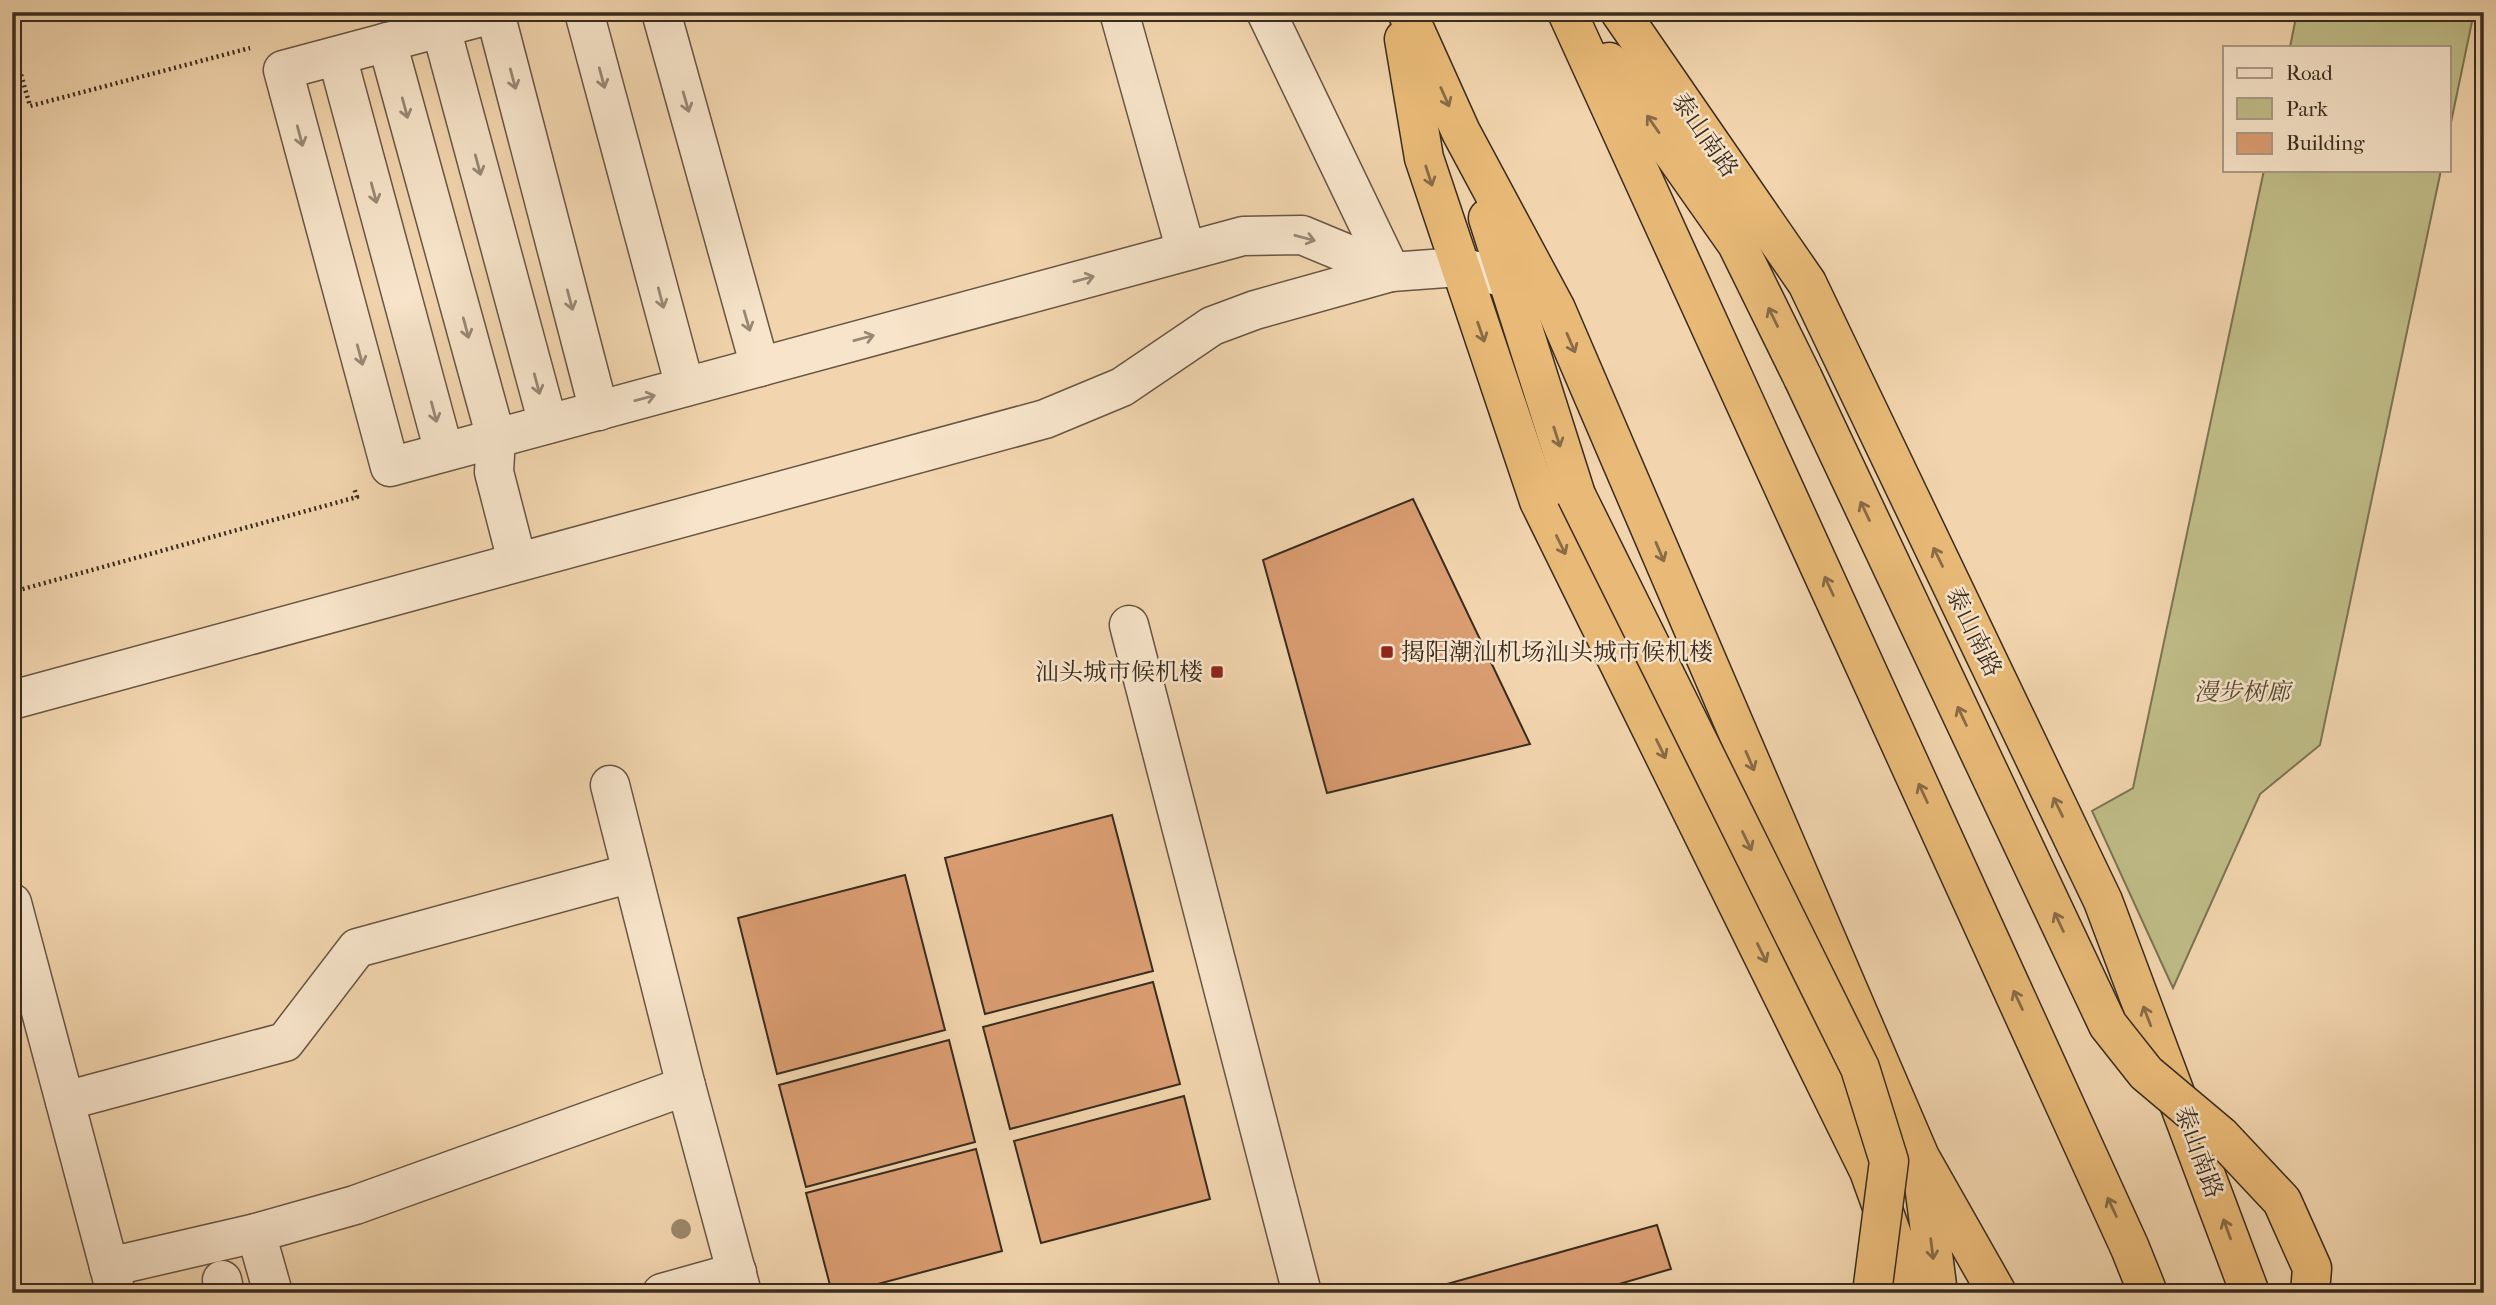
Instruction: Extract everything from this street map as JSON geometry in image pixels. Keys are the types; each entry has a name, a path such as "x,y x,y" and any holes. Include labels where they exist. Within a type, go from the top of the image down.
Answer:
{"highway":[{"path":"1400,12 1423,158 1539,502 1869,1171 1913,1293"},
{"path":"1407,12 1461,132 1556,309 1920,1157 1997,1293"},
{"path":"1567,12 2130,1248 2148,1293"},
{"path":"1574,12 1737,244 1803,378 2108,1025 2146,1073 2221,1136 2282,1201 2312,1268 2310,1293"},
{"name":"泰山南路","path":"1620,12 1807,284 2103,901 2250,1293"},
{"path":"1461,132 1576,495 1860,1068 1889,1161 1872,1293"},
{"path":"1920,1157 1938,1293"},
{"path":"2130,1248 2163,1293"}],"street":[{"path":"584,12 685,387"},
{"path":"661,12 760,367"},
{"path":"1119,12 1186,251"},
{"path":"1266,12 1391,272"},
{"path":"599,411 497,13 283,70 390,467 599,411 1242,236 1302,235 1391,272"},
{"path":"441,28 548,424"},
{"path":"387,42 496,438 494,472 517,561"},
{"path":"337,56 444,452"},
{"path":"12,700 1045,419 1122,387 1212,326 1255,310 1391,272 1459,267 1507,278 1556,309"},
{"path":"1129,625 1302,1293"},
{"path":"610,785 686,1086 740,1282 662,1293"},
{"path":"65,1101 285,1042 357,948 632,873"},
{"path":"12,903 112,1280 256,1233 355,1205 686,1086"},
{"path":"256,1233 273,1293"}],"path":[{"path":"12,43 30,106 257,46"},
{"path":"12,592 357,497 353,484"}],"green space":[{"path":"2297,12 2474,12 2450,127 2450,46 2290,46"},
{"name":"漫步树廊","path":"2264,172 2441,172 2320,745 2260,794 2173,988 2092,811 2133,788"}],"building":[{"name":"揭阳潮汕机场汕头城市候机楼","path":"1413,499 1530,744 1327,793 1263,560"},
{"path":"1112,815 1153,971 985,1014 945,858"},
{"path":"905,875 945,1030 777,1074 738,918"},
{"path":"1153,982 1180,1084 1010,1129 983,1027"},
{"path":"949,1040 975,1142 806,1187 779,1085"},
{"path":"1184,1096 1210,1199 1041,1243 1014,1141"},
{"path":"976,1149 1002,1251 844,1293 832,1293 806,1193"},
{"path":"1657,1225 1671,1269 1588,1293 1415,1293"}],"place":[{"name":"揭阳潮汕机场汕头城市候机楼","path":"1387,652"},
{"name":"汕头城市候机楼","path":"1217,672"}]}
